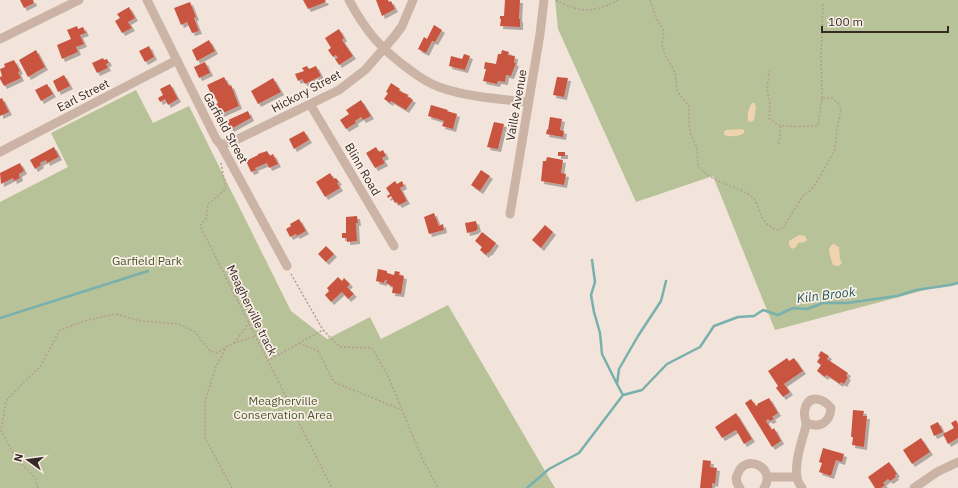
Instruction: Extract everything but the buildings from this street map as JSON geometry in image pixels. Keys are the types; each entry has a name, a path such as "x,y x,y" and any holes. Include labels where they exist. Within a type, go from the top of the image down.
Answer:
{"street":[{"path":"0,39 79,0"},
{"name":"Garfield Street","path":"147,0 216,138 221,144 287,266"},
{"path":"348,0 366,29 384,49 423,80 439,87 476,95 529,102"},
{"name":"Hickory Street","path":"221,144 238,140 339,90 366,70 402,26 413,0"},
{"name":"Vaille Avenue","path":"510,214 540,34 544,0"},
{"name":"Earl Street","path":"0,152 177,60"},
{"name":"Blinn Road","path":"310,104 394,246"},
{"path":"802,488 797,477 801,445 807,424"},
{"path":"914,488 937,472 958,462"},
{"path":"740,488 736,480 737,474 739,470 748,464 758,464 763,468 767,477 767,482 764,488"},
{"path":"767,477 797,477"}],"path":[{"path":"556,0 574,9 589,10 606,7 618,0"},
{"path":"650,0 658,22 664,31 662,42 665,55 675,72 677,91 689,106 689,123 691,135 697,147 698,167 721,182 731,185 753,199 762,219 769,227 777,230 783,228 803,196 811,190 825,169 835,149 836,128 841,110 839,104 832,98 822,98"},
{"path":"770,68 768,88 770,104 769,118 781,126 818,125 822,98 821,55 823,3"},
{"path":"779,144 781,126"},
{"name":"Meagherville track","path":"221,163 226,189 208,204 206,219 200,226 332,488"},
{"path":"287,266 323,330 340,347 372,348 388,376 422,458 438,488"},
{"path":"38,488 35,478 16,458 2,431 6,401 40,367 60,330 88,320 115,314 142,321 179,324 195,332 210,351 217,353 227,346 255,336"},
{"path":"234,344 249,323"},
{"path":"267,361 323,330"},
{"path":"299,343 318,351 334,382 402,410"},
{"path":"227,346 216,366 205,401 205,438 232,488"}],"green space":[{"path":"555,0 958,0 958,284 940,286 775,330 713,176 636,202 558,29"},
{"path":"136,90 153,123 189,106 291,311 327,339 370,317 381,339 448,305 555,488 0,488 0,202 68,167 51,133"}],"sand":[{"path":"752,103 755,103 756,107 754,120 751,122 748,121 748,116"},
{"path":"726,130 744,130 744,133 737,136 724,135"},
{"path":"799,235 805,236 807,240 805,242 798,243 796,247 792,249 789,245 789,241"},
{"path":"834,244 839,247 840,259 842,263 839,266 833,265 830,256 829,250 831,245"}],"waterway":[{"path":"592,260 595,282 591,295 600,333 602,354 617,384"},
{"path":"0,318 148,271"},
{"path":"623,395 617,384 619,369 661,301 666,281"},
{"name":"Kiln Brook","path":"527,488 549,469 579,453 623,395 642,390 667,364 700,347 714,326 738,317 754,316 763,310 778,315 793,308 807,309 823,303 847,303 897,296 916,290 958,283"}],"park label":[{"name":"Garfield Park","path":"147,260"},
{"name":"Meagherville Conservation Area","path":"283,407"}]}
